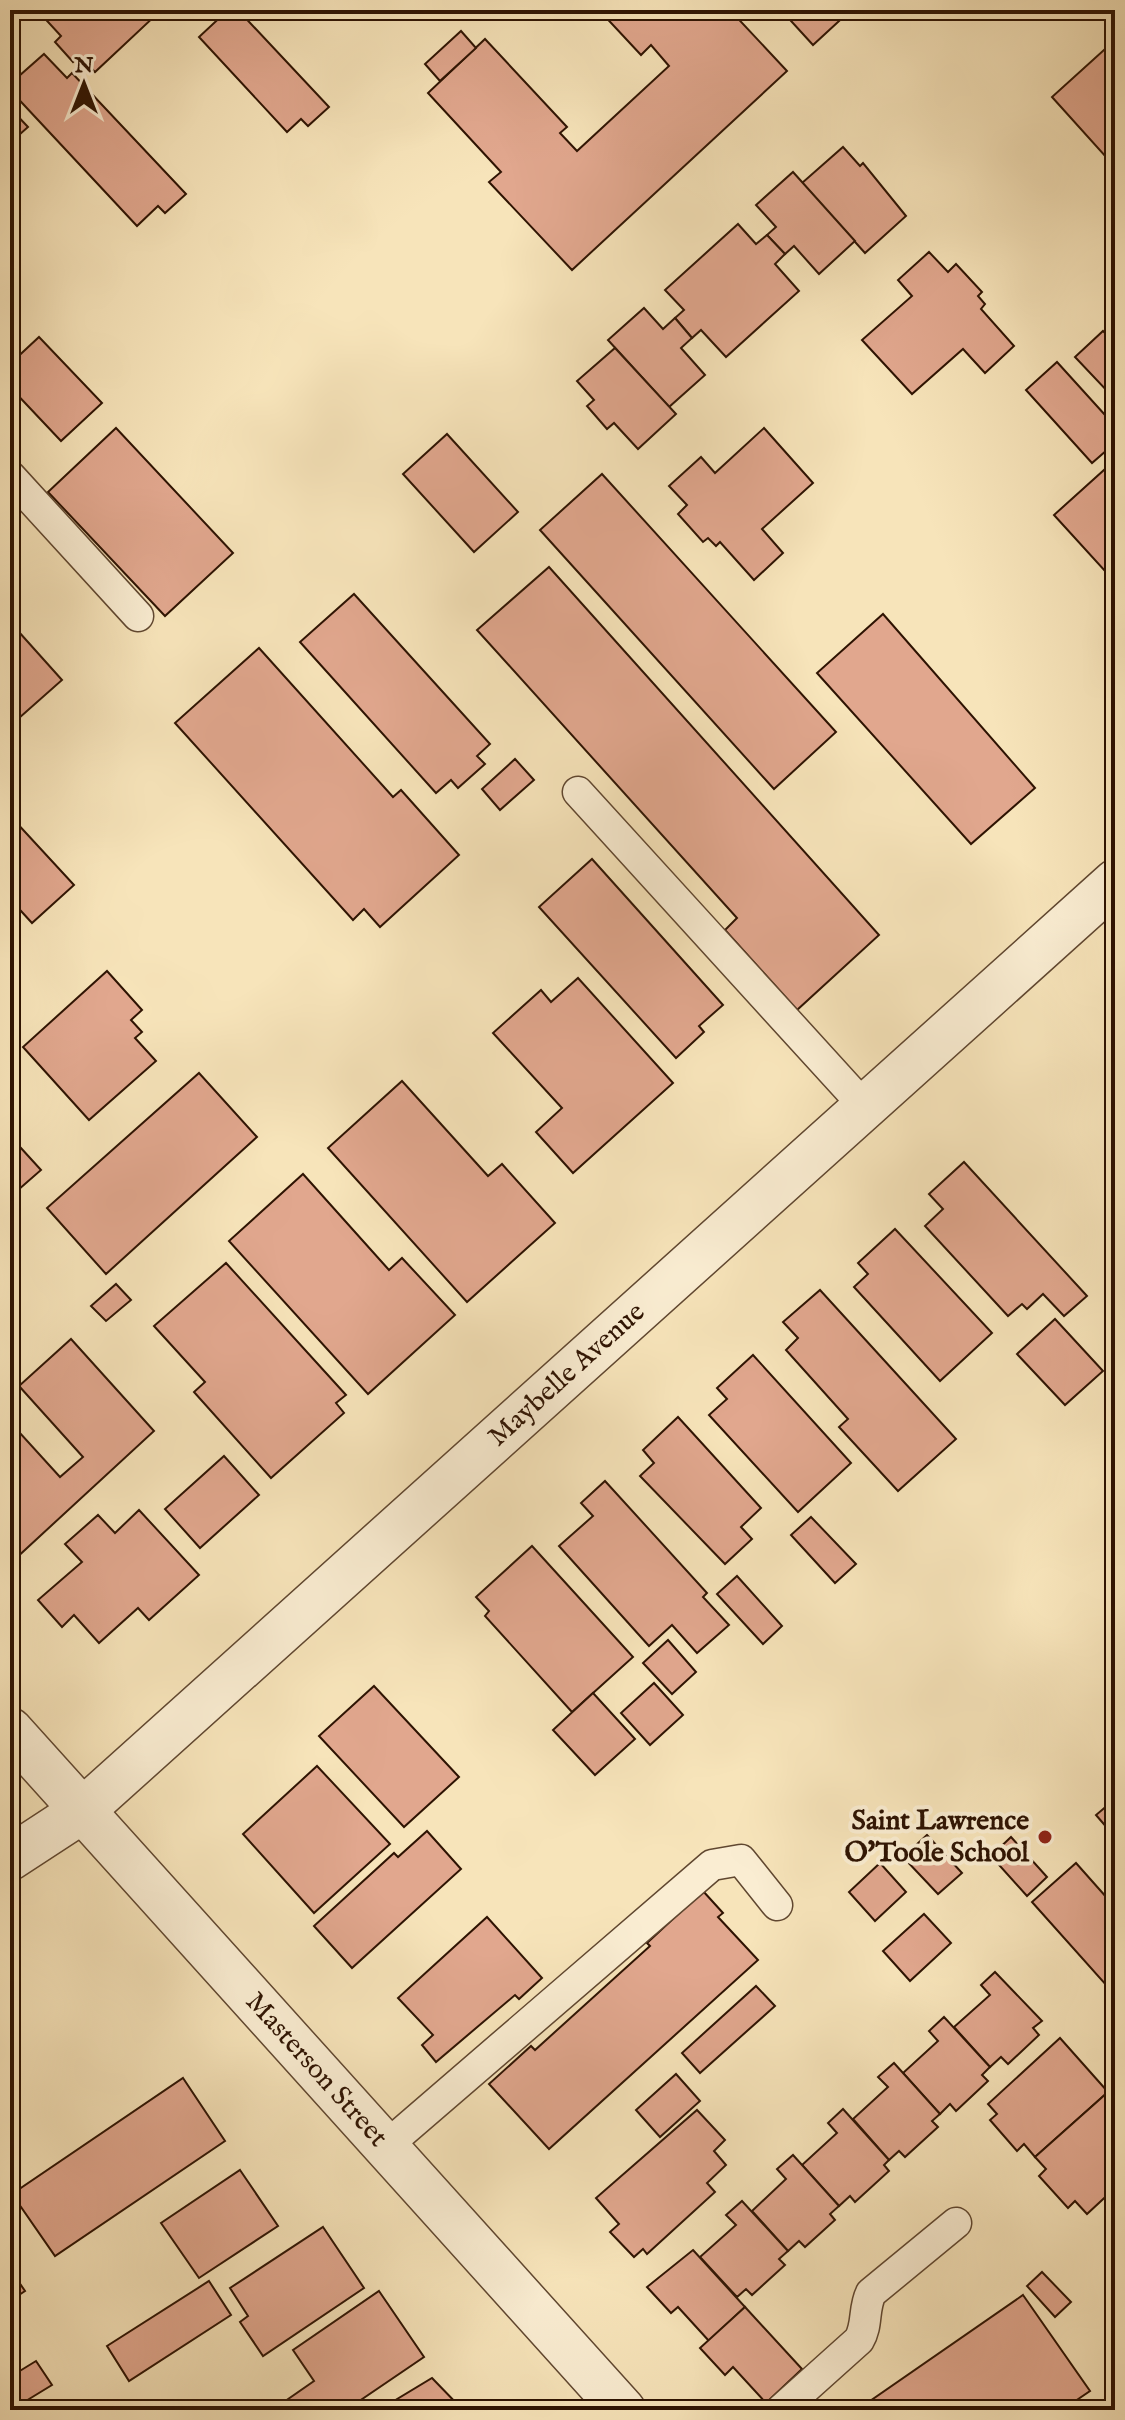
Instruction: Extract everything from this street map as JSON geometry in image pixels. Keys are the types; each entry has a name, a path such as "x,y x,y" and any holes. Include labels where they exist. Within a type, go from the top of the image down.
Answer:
{"street":[{"name":"Maybelle Avenue","path":"10,1858 82,1811 1115,882"},
{"name":"Masterson Street","path":"10,1730 623,2410"}],"lane":[{"path":"10,476 138,616"},
{"path":"578,792 865,1107"},
{"path":"385,2147 712,1865 741,1860 777,1905"},
{"path":"781,2410 859,2340 865,2329 865,2304 871,2293 956,2223"}],"building":[{"path":"37,10 154,10 157,14 95,72 79,56 73,62 55,42 61,36"},
{"path":"228,10 238,10 329,107 308,126 301,119 287,132 199,37"},
{"path":"599,10 730,10 787,71 572,270 489,182 501,172 428,93 485,39 567,127 560,133 577,151 669,66 651,45 641,55"},
{"path":"781,10 851,10 813,45"},
{"path":"461,31 476,48 440,81 425,64"},
{"path":"1115,40 1115,167 1052,97"},
{"path":"44,54 67,78 72,73 186,194 165,213 158,206 137,226 10,90 10,84"},
{"path":"10,108 28,127 10,143"},
{"path":"843,147 860,166 863,163 906,216 865,253 802,183"},
{"path":"793,172 855,241 819,274 794,246 785,254 767,235 776,227 756,205"},
{"path":"738,224 756,244 767,235 785,254 775,264 799,291 726,357 701,330 692,338 675,318 684,310 665,290"},
{"path":"929,252 948,272 956,264 982,292 978,296 985,304 981,309 1014,346 985,373 963,349 912,394 862,340 912,296 898,280"},
{"path":"644,308 663,329 675,318 692,338 681,348 705,375 669,407 608,340"},
{"path":"1103,331 1115,343 1115,388 1109,393 1075,357"},
{"path":"39,337 102,403 61,441 10,387 10,364"},
{"path":"615,348 676,414 638,449 614,423 607,429 587,406 594,400 577,381"},
{"path":"1057,362 1115,426 1115,443 1092,463 1026,390"},
{"path":"116,428 233,553 165,616 48,492"},
{"path":"764,428 813,483 762,529 783,553 754,580 720,542 716,546 708,538 703,542 678,514 687,505 669,486 701,457 715,473"},
{"path":"447,434 518,512 474,552 403,474"},
{"path":"1104,470 1115,482 1115,582 1054,515"},
{"path":"602,474 836,732 774,789 540,530"},
{"path":"549,567 879,935 797,1010 725,930 737,918 477,630"},
{"path":"354,594 490,744 477,756 485,764 458,788 451,780 436,793 300,642"},
{"path":"883,614 1035,788 971,844 817,673"},
{"path":"10,622 62,680 10,726"},
{"path":"259,648 393,797 401,790 459,855 380,927 364,909 353,920 175,723"},
{"path":"515,759 534,780 500,810 482,789"},
{"path":"14,820 74,885 32,923 10,899 10,824"},
{"path":"592,859 723,1005 699,1026 704,1032 676,1058 539,907"},
{"path":"107,971 142,1010 131,1020 142,1032 135,1038 156,1061 89,1120 23,1047"},
{"path":"578,978 673,1083 573,1173 536,1132 562,1108 493,1033 541,990 551,1002"},
{"path":"199,1073 257,1137 106,1274 47,1208"},
{"path":"402,1081 488,1176 502,1164 555,1223 467,1302 328,1148"},
{"path":"10,1136 41,1170 10,1197"},
{"path":"964,1162 1087,1296 1064,1316 1043,1294 1027,1309 1022,1304 1008,1316 925,1226 943,1209 929,1194"},
{"path":"303,1174 389,1270 402,1258 455,1315 368,1394 229,1241"},
{"path":"895,1229 992,1333 940,1381 854,1287 868,1274 858,1263"},
{"path":"226,1263 346,1395 336,1403 344,1413 271,1478 194,1392 205,1382 154,1326"},
{"path":"116,1284 131,1300 106,1321 91,1306"},
{"path":"820,1290 956,1439 898,1491 839,1427 848,1419 786,1350 798,1338 783,1322"},
{"path":"1055,1319 1103,1371 1065,1405 1017,1354"},
{"path":"71,1339 154,1431 14,1560 10,1556 10,1422 60,1477 83,1457 19,1386"},
{"path":"753,1355 851,1463 798,1512 709,1415 727,1399 717,1388"},
{"path":"678,1417 761,1508 741,1527 752,1539 725,1564 640,1476 654,1463 643,1450"},
{"path":"224,1456 259,1495 200,1548 165,1509"},
{"path":"605,1481 707,1593 703,1597 729,1625 697,1653 672,1625 649,1646 559,1546 593,1516 581,1503"},
{"path":"139,1510 199,1575 149,1620 138,1608 99,1643 74,1615 62,1627 38,1600 82,1562 65,1544 98,1515 115,1533"},
{"path":"811,1517 856,1564 835,1583 791,1535"},
{"path":"532,1546 633,1657 572,1712 485,1616 489,1611 476,1597"},
{"path":"737,1576 782,1626 763,1644 717,1594"},
{"path":"668,1640 696,1672 672,1694 643,1663"},
{"path":"654,1683 683,1715 650,1745 621,1713"},
{"path":"374,1686 459,1777 404,1827 319,1736"},
{"path":"593,1693 635,1739 595,1775 553,1730"},
{"path":"317,1766 390,1844 314,1913 243,1834"},
{"path":"1115,1799 1115,1837 1096,1815"},
{"path":"427,1831 461,1869 352,1968 314,1926 394,1853 398,1857"},
{"path":"927,1835 962,1873 938,1894 903,1857"},
{"path":"1011,1837 1047,1877 1027,1896 991,1856"},
{"path":"880,1863 906,1892 875,1921 849,1892"},
{"path":"1076,1863 1115,1907 1115,1995 1032,1902"},
{"path":"703,1891 723,1913 718,1917 758,1960 549,2149 489,2084 531,2046 535,2050 650,1946 647,1943"},
{"path":"924,1914 951,1943 910,1981 883,1951"},
{"path":"487,1917 542,1978 519,1999 515,1995 436,2062 422,2045 433,2035 398,1998"},
{"path":"995,1972 1042,2021 1033,2028 1039,2035 1008,2064 1001,2057 990,2067 954,2027 990,1995 981,1985"},
{"path":"756,1986 775,2006 700,2073 682,2053"},
{"path":"944,2017 990,2067 982,2075 988,2081 956,2111 950,2104 940,2114 903,2073 938,2041 929,2031"},
{"path":"1060,2038 1108,2092 1035,2157 1024,2144 1017,2151 990,2120 997,2114 988,2104"},
{"path":"894,2063 940,2114 932,2121 938,2127 905,2157 899,2151 889,2160 853,2119 888,2087 878,2077"},
{"path":"676,2074 700,2101 660,2137 636,2110"},
{"path":"183,2078 225,2141 55,2256 12,2194"},
{"path":"1108,2092 1115,2100 1115,2188 1087,2214 1075,2201 1068,2208 1039,2176 1046,2169 1035,2157"},
{"path":"843,2109 889,2160 884,2165 889,2171 855,2202 850,2196 839,2206 802,2165 837,2133 828,2123"},
{"path":"697,2110 725,2140 714,2151 726,2165 707,2183 715,2192 647,2254 643,2249 634,2257 610,2232 619,2224 596,2198"},
{"path":"793,2155 839,2206 830,2214 835,2220 805,2247 799,2241 788,2251 752,2211 786,2179 777,2169"},
{"path":"240,2170 278,2226 199,2278 161,2223"},
{"path":"742,2201 788,2251 779,2259 785,2265 752,2295 746,2289 737,2297 700,2257 736,2225 726,2215"},
{"path":"323,2227 364,2288 263,2356 240,2322 248,2316 230,2288"},
{"path":"693,2250 745,2307 709,2341 678,2307 671,2313 647,2287"},
{"path":"10,2269 25,2291 10,2301"},
{"path":"1042,2272 1071,2302 1055,2317 1027,2286"},
{"path":"209,2281 231,2315 129,2381 107,2346"},
{"path":"379,2291 424,2357 346,2410 285,2410 281,2404 314,2381 293,2350"},
{"path":"1023,2295 1090,2391 1062,2410 857,2410"},
{"path":"745,2307 802,2369 766,2403 733,2367 725,2375 700,2348"},
{"path":"36,2361 52,2385 16,2407 10,2398 10,2377"},
{"path":"432,2378 463,2410 379,2410"}],"place":[{"name":"Saint Lawrence O'Toole School","path":"1045,1837"}]}
